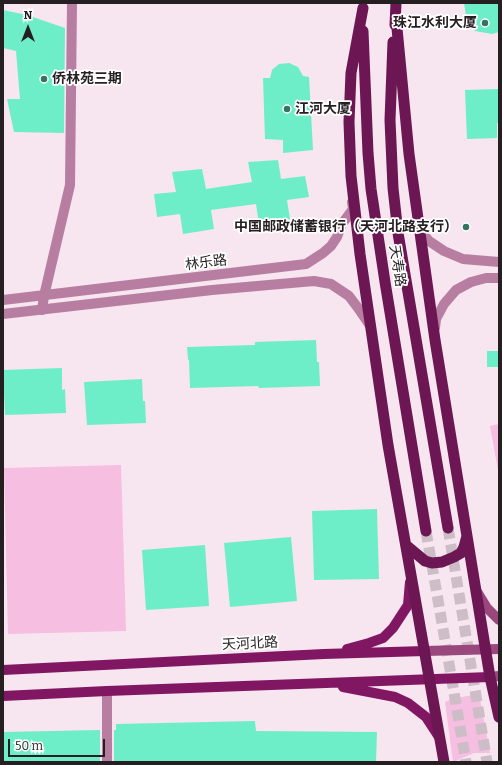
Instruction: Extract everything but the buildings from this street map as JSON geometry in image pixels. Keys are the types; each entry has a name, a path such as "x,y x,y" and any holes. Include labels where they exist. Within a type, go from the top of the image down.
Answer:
{"highway":[{"name":"天寿路","path":"396,3 390,120 398,233 448,528"},
{"name":"天寿路","path":"363,6 368,153 371,189 387,298 426,532"},
{"path":"363,6 351,73 349,122 351,176 360,254 388,445 444,762"},
{"path":"396,18 409,154 435,340 486,649 494,676 499,717"},
{"path":"406,546 425,561 432,563 442,562 460,553 464,547 467,534"}],"main road":[{"path":"324,654 383,638 393,628 408,605 410,584 406,546"},
{"path":"476,590 487,608 499,620"},
{"name":"天河北路","path":"3,670 324,654 499,649"},
{"path":"3,696 494,676"},
{"path":"319,684 374,692 395,697 426,717 440,739"}],"street":[{"path":"42,310 70,185 72,3"},
{"name":"林乐路","path":"3,300 306,264 331,246 337,237 342,224 352,209 351,176"},
{"path":"419,229 429,241 444,251 462,259 499,262"},
{"path":"435,340 436,319 444,304 456,290 471,282 486,278 499,278"},
{"name":"林乐路","path":"3,314 314,280 331,284 349,296 372,328"},
{"path":"107,691 107,762"}],"shaded area":[{"path":"499,424 499,476 490,426"},
{"path":"121,465 126,631 8,634 4,468"},
{"path":"473,695 480,699 490,753 474,753 453,762 445,702 451,699"}],"tunnel":[{"path":"448,528 487,762"},
{"path":"426,531 466,762"}],"place":[{"name":"珠江水利大厦","path":"485,23"},
{"name":"侨林苑三期","path":"44,79"},
{"name":"江河大厦","path":"287,109"},
{"name":"中国邮政储蓄银行（天河北路支行）","path":"466,227"}]}
